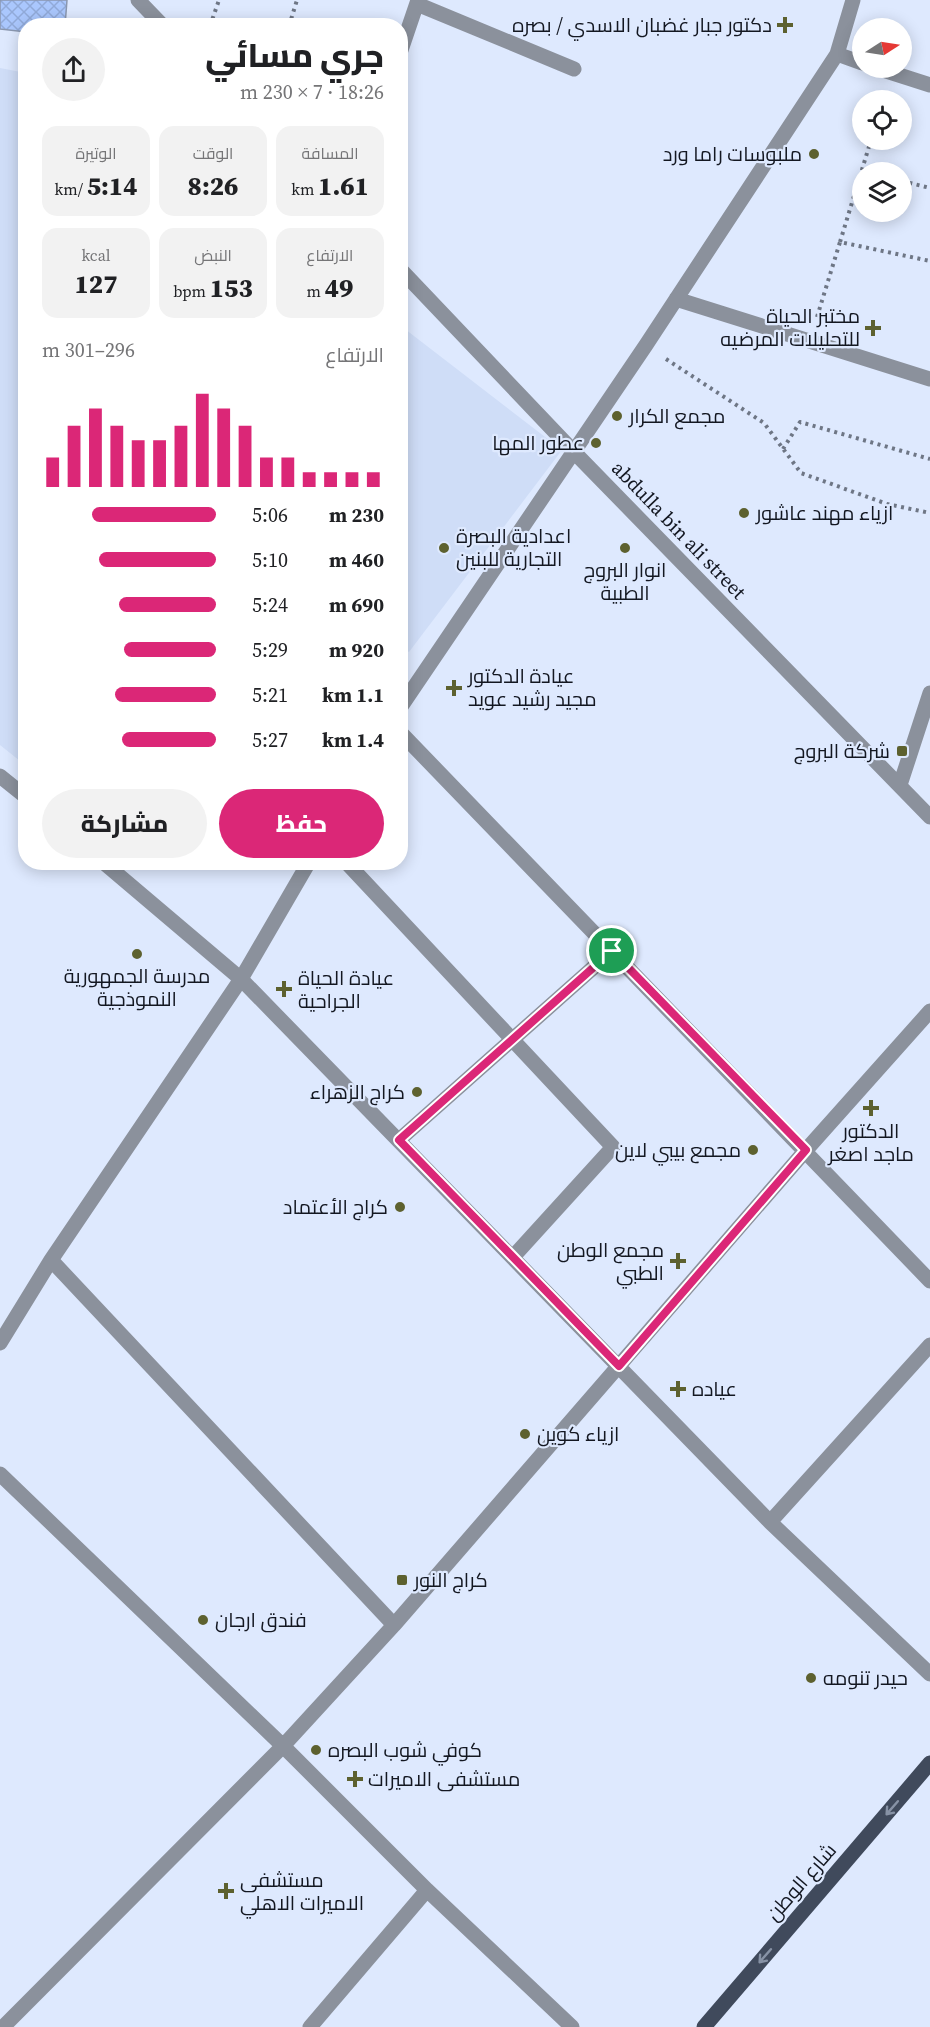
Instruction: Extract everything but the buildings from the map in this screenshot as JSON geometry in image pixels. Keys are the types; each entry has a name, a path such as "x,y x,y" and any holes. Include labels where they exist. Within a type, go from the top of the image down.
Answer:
{"main road":[{"name":"شارع الوطن","path":"704,2027 930,1763"}],"street":[{"path":"138,0 155,18"},
{"path":"408,696 646,345 837,54 854,0"},
{"path":"408,29 417,2 574,69"},
{"path":"837,54 852,59"},
{"path":"908,78 930,85"},
{"name":"abdulla bin ali street","path":"408,277 574,452 930,817"},
{"path":"676,299 930,379"},
{"path":"900,785 930,693"},
{"path":"408,740 930,1281"},
{"path":"0,776 18,791"},
{"path":"112,870 241,979 770,1522 930,1674"},
{"path":"0,1343 51,1260 241,979 304,870"},
{"path":"354,870 613,1147 513,1257"},
{"path":"399,1140 612,951"},
{"path":"3,2027 283,1746 394,1624 806,1150 930,1011"},
{"path":"51,1260 394,1624"},
{"path":"770,1522 930,1346"},
{"path":"0,1474 283,1746 427,1890 572,2027"},
{"path":"310,2027 427,1890"}],"path":[{"path":"213,18 219,0"},
{"path":"291,18 297,0"},
{"path":"912,184 930,188"},
{"path":"809,341 852,207"},
{"path":"840,242 930,261"},
{"path":"646,345 764,423 801,473 887,504 930,513"},
{"path":"783,449 800,422 930,459"}],"shaded area":[{"path":"0,68 18,71 18,759 0,745"},
{"name":"اعدادية البصرة التجارية للبنين","path":"408,331 562,450 408,651"}],"place":[{"name":"دكتور جبار غضبان الاسدي / بصره","path":"785,25"},
{"name":"ملبوسات راما ورد","path":"814,154"},
{"name":"مختبر الحياة للتحليلات المرضيه","path":"873,328"},
{"name":"مجمع الكرار","path":"617,416"},
{"name":"عطور المها","path":"596,443"},
{"name":"ازياء مهند عاشور","path":"744,513"},
{"name":"اعدادية البصرة التجارية للبنين","path":"444,548"},
{"name":"انوار البروج الطبية","path":"625,548"},
{"name":"عيادة الدكتور مجيد رشيد عويد","path":"454,688"},
{"name":"شركة البروج","path":"902,751"},
{"name":"مدرسة الجمهورية النموذجية","path":"137,954"},
{"name":"عيادة الحياة الجراحية","path":"284,989"},
{"name":"كراج الزهراء","path":"417,1092"},
{"name":"الدكتور ماجد اصغر","path":"871,1108"},
{"name":"مجمع بيبي لاين","path":"753,1150"},
{"name":"كراج الأعتماد","path":"400,1207"},
{"name":"مجمع الوطن الطبي","path":"678,1261"},
{"name":"عياده","path":"678,1389"},
{"name":"ازياء كوين","path":"525,1434"},
{"name":"كراج النور","path":"402,1580"},
{"name":"فندق ارجان","path":"203,1620"},
{"name":"حيدر تنومه","path":"811,1678"},
{"name":"كوفي شوب البصره","path":"316,1750"},
{"name":"مستشفى الاميرات","path":"355,1779"},
{"name":"مستشفى الاميرات الاهلي","path":"226,1891"}],"route":[{"path":"612,951 806,1150 619,1366 399,1140 612,951"}]}
